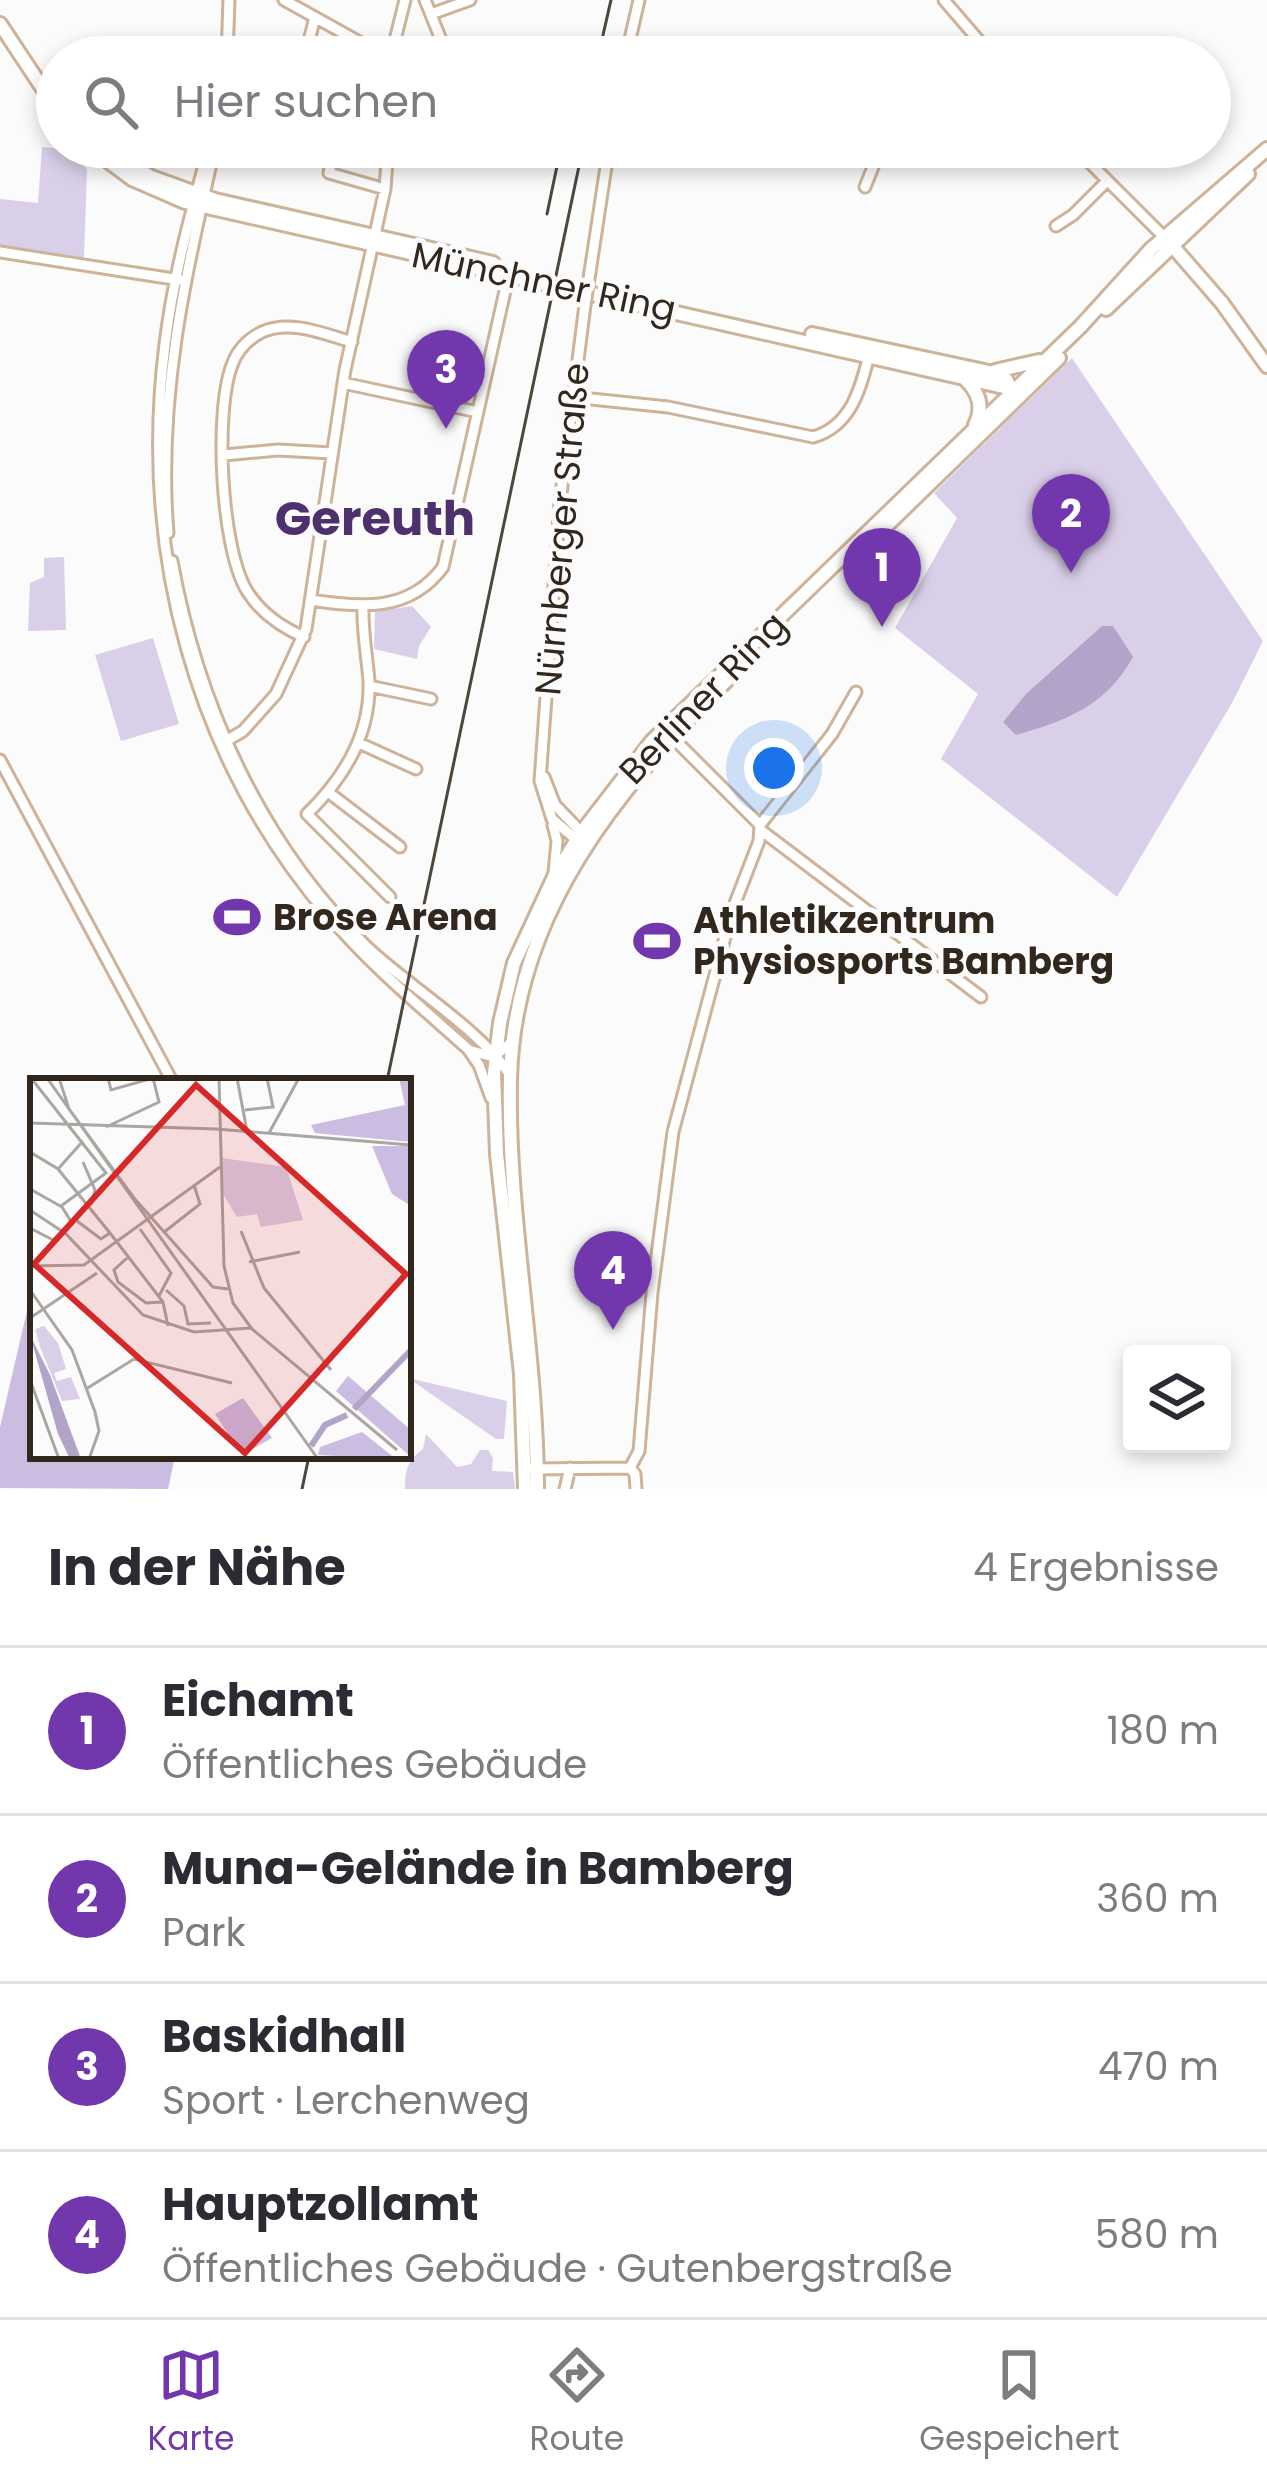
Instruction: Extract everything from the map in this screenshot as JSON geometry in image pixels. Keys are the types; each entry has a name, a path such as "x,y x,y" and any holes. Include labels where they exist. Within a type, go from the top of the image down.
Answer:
{"main road":[{"path":"0,12 36,66"},
{"path":"0,24 36,78"},
{"name":"Berliner Ring","path":"668,732 1168,241 1267,154"},
{"name":"Münchner Ring","path":"117,168 132,179 198,200 870,352 959,375 1012,397"},
{"name":"Münchner Ring","path":"137,168 198,200"},
{"path":"1168,241 1266,364"},
{"name":"Berliner Ring","path":"537,1489 531,1469 494,1111 500,1023 523,938 554,877 668,732 974,428 1030,387 1168,241"},
{"name":"Münchner Ring","path":"870,352 988,372"},
{"path":"988,372 1051,355"},
{"path":"988,372 1006,379 1012,397"},
{"path":"959,375 978,398 981,411 974,428"},
{"name":"Berliner Ring","path":"525,1489 531,1469 510,1075 513,1041 538,942 583,839"}],"street":[{"path":"228,36 229,0"},
{"path":"398,36 405,0"},
{"path":"425,0 439,36"},
{"path":"431,14 470,0"},
{"path":"631,36 639,0"},
{"path":"944,0 974,36"},
{"path":"291,2 349,36"},
{"path":"310,36 315,17"},
{"path":"206,168 180,280 158,417 160,514 170,587 201,699 248,801 313,896 358,947 467,1049 479,1065 494,1111"},
{"path":"330,168 329,173 386,189"},
{"path":"226,741 243,731 270,702 304,637 343,383 387,168"},
{"name":"Nürnberger Straße","path":"554,877 557,841 541,792 541,770 560,502 606,168"},
{"path":"865,187 872,168"},
{"path":"1095,168 1168,241"},
{"path":"1056,226 1107,181"},
{"path":"0,252 180,280"},
{"path":"180,280 166,416 168,525 181,608 208,698 273,829 332,910 386,963 496,1056 510,1075"},
{"path":"311,600 390,603 415,595 443,566 505,291"},
{"path":"304,637 266,614 238,574 225,506 225,389 231,366 258,334 287,327 352,342"},
{"path":"572,397 668,407 813,437 845,418 870,352"},
{"path":"343,383 478,412"},
{"path":"224,455 278,450 332,453"},
{"path":"363,605 369,686 359,743 328,793 307,814 390,898"},
{"path":"369,686 431,699"},
{"path":"630,1468 639,1451 652,1293 674,1132 732,911 761,828 838,725 856,692"},
{"path":"668,732 761,828 981,998"},
{"path":"359,743 416,769"},
{"path":"0,760 170,1078"},
{"path":"541,770 555,805 583,839"},
{"path":"328,793 400,847"},
{"path":"552,819 583,839"},
{"path":"466,1030 484,1033 500,1023"},
{"path":"467,1049 486,1058 496,1056 513,1041"},
{"path":"565,1489 570,1468"},
{"path":"531,1469 630,1468"},
{"path":"630,1468 636,1489"}],"shaded area":[{"path":"40,168 86,168 84,258 0,245 0,199 38,203"},
{"path":"1072,358 1263,641 1232,703 1117,897 941,759 978,694 895,628 957,518 934,493"},
{"path":"64,557 66,630 28,631 30,583 44,577 44,558"},
{"path":"412,606 431,627 417,659 374,649 375,612"},
{"path":"1102,626 1113,626 1133,657 1122,674 1084,709 1016,735 1003,722 1026,694"},
{"path":"153,638 179,724 121,741 95,655"},
{"path":"30,1298 30,1459 174,1459 168,1489 0,1488 0,1427"},
{"path":"411,1379 507,1401 504,1439 496,1439"},
{"path":"426,1434 457,1467 471,1464 480,1450 488,1450 492,1471 513,1472 515,1489 405,1489 408,1466 423,1449"}],"railway":[{"path":"603,36 611,0"},
{"path":"547,214 557,168"},
{"path":"388,1078 579,168"},
{"path":"302,1489 308,1459"}],"place":[{"name":"Baskidhall","path":"446,429"},
{"name":"Muna-Gelände in Bamberg","path":"1071,573"},
{"name":"Eichamt","path":"882,627"},
{"name":"Brose Arena","path":"237,917"},
{"name":"Athletikzentrum Physiosports Bamberg","path":"657,941"},
{"name":"Hauptzollamt","path":"613,1330"}],"district":[{"name":"Gereuth","path":"375,518"}]}
